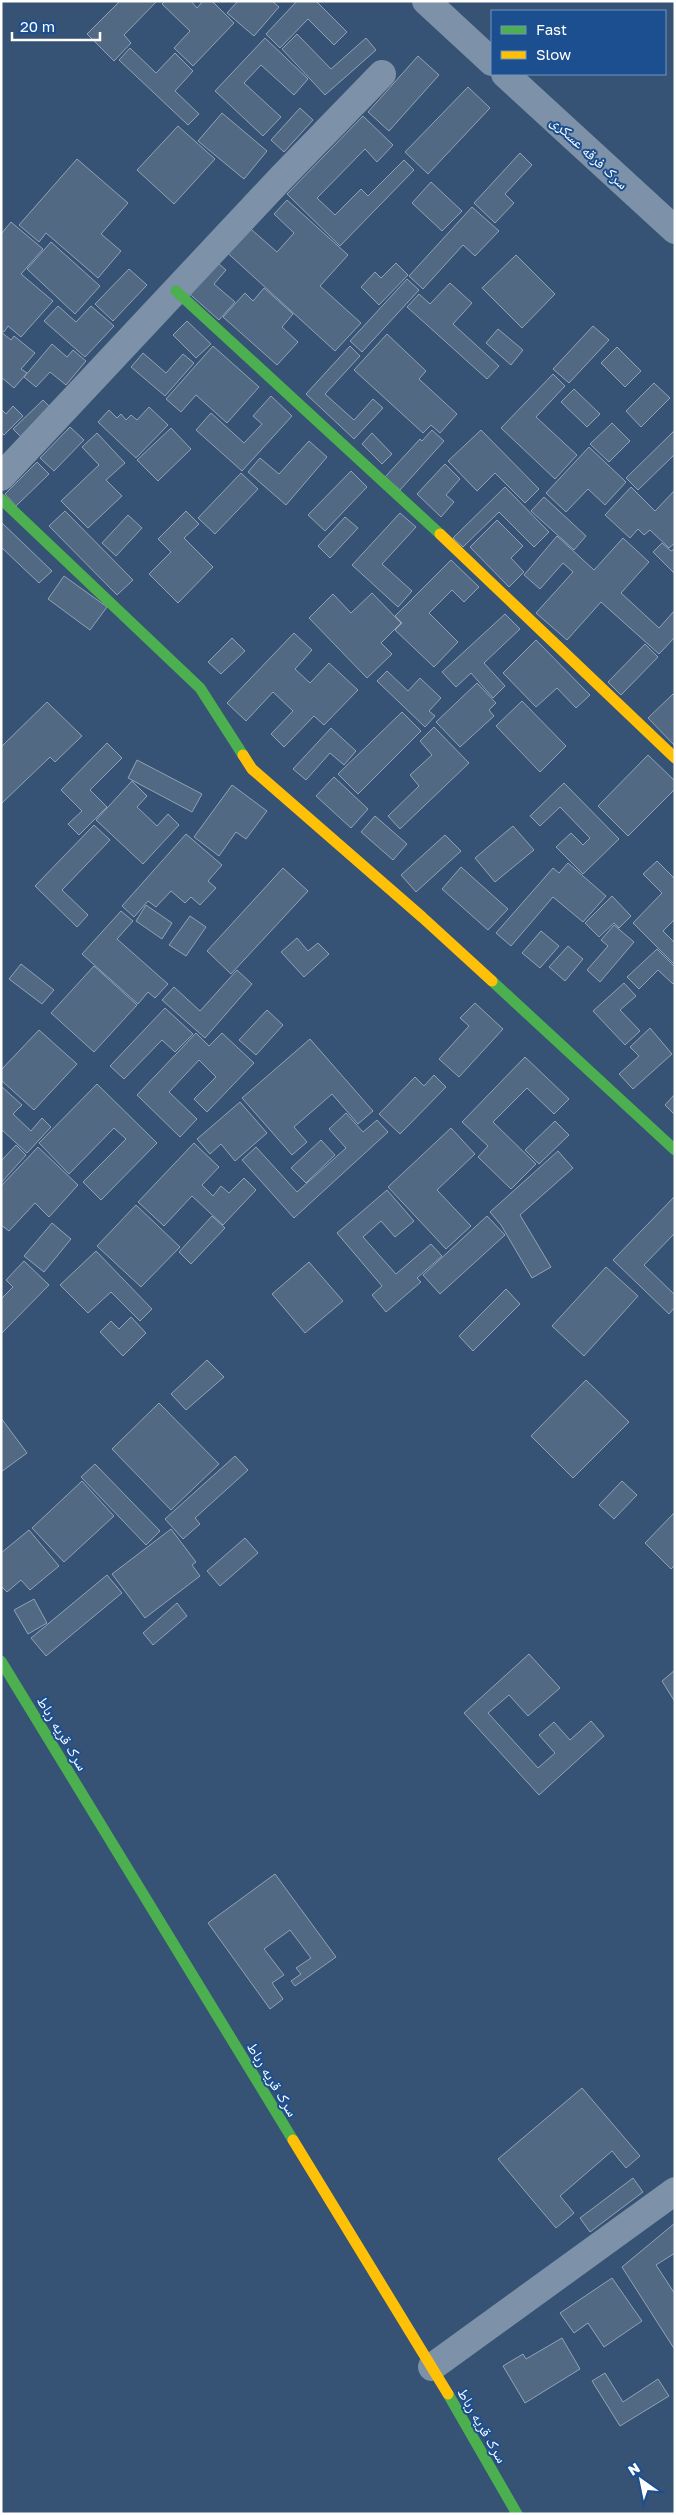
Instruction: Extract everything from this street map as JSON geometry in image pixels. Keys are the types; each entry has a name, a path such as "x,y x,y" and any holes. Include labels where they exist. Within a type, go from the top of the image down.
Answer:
{"street":[{"path":"426,1 491,61"},
{"path":"1,477 382,74"},
{"name":"سرک فرقه عسکری","path":"506,75 675,230"},
{"path":"176,290 506,595 675,758"},
{"path":"1,499 200,688 252,769 422,918 675,1150"},
{"name":"سرک قریه رباط","path":"1,1660 432,2367 518,2514"},
{"path":"432,2367 675,2191"}],"building":[{"path":"120,1 157,1 124,35 131,43 114,61 87,34"},
{"path":"165,1 191,1 197,8 203,1 212,1 234,23 193,66 174,48 190,31 162,4"},
{"path":"238,1 272,1 279,7 254,36 227,13"},
{"path":"297,1 316,1 347,32 334,45 308,19 280,48 266,34"},
{"path":"297,34 331,69 366,38 376,50 325,95 282,49"},
{"path":"265,38 308,79 294,95 261,65 244,83 281,117 263,136 215,91"},
{"path":"130,48 156,73 175,53 193,71 175,91 199,114 188,125 119,60"},
{"path":"418,56 439,75 389,131 368,112"},
{"path":"468,87 490,108 428,174 405,152"},
{"path":"300,108 313,120 284,152 271,140"},
{"path":"222,113 267,151 244,179 198,141"},
{"path":"363,116 393,145 377,162 365,149 317,198 335,215 361,189 368,196 404,160 414,170 340,246 287,194"},
{"path":"178,126 215,159 174,204 137,170"},
{"path":"520,153 532,165 505,194 514,203 495,223 474,203"},
{"path":"77,159 128,203 101,234 121,251 98,278 46,233 39,242 19,225"},
{"path":"431,182 462,211 442,231 412,203"},
{"path":"287,200 348,255 320,286 361,323 335,351 221,247 244,223 277,252 294,233 274,214"},
{"path":"472,207 499,231 475,256 463,245 423,289 409,276"},
{"path":"11,222 43,249 21,274 53,301 21,337 8,326 4,332 1,330 1,234"},
{"path":"51,242 100,286 75,314 27,269"},
{"path":"516,255 555,294 522,328 482,288"},
{"path":"212,258 226,270 214,284 235,302 219,320 184,289"},
{"path":"396,263 408,275 379,305 361,287 375,272 381,278"},
{"path":"129,269 147,285 113,321 95,304"},
{"path":"407,279 419,290 362,352 350,341"},
{"path":"450,283 472,303 453,324 499,366 487,379 407,307 419,294 430,304"},
{"path":"264,288 293,314 282,327 298,342 277,365 223,317 245,293 253,301"},
{"path":"58,306 76,322 91,306 114,326 85,357 44,321"},
{"path":"187,321 211,344 196,358 173,335"},
{"path":"593,326 609,340 569,383 553,369"},
{"path":"498,329 523,350 511,365 486,343"},
{"path":"1,332 11,340 14,336 35,353 21,369 27,373 14,388 1,377"},
{"path":"387,334 426,371 419,379 457,414 440,433 431,425 423,433 354,370"},
{"path":"52,344 67,357 73,350 86,361 66,385 50,372 36,387 24,377"},
{"path":"213,346 259,387 227,423 196,395 181,412 166,399"},
{"path":"350,346 360,356 325,394 354,420 373,399 383,408 354,439 306,394"},
{"path":"617,347 641,371 625,387 601,363"},
{"path":"143,353 166,373 183,354 194,363 165,396 131,367"},
{"path":"553,374 565,386 536,417 577,455 555,479 501,428"},
{"path":"654,383 670,398 641,427 626,411"},
{"path":"574,389 600,414 587,427 561,402"},
{"path":"271,396 292,416 242,471 196,430 211,413 244,443 262,424 253,416"},
{"path":"43,400 54,411 24,440 13,429"},
{"path":"13,406 23,416 4,435 1,433 1,409 6,414"},
{"path":"149,407 168,425 136,458 98,422 109,410 117,418 121,414 126,420 131,415 137,420"},
{"path":"612,423 630,441 609,462 590,444"},
{"path":"70,427 84,440 54,471 40,458"},
{"path":"171,428 191,449 158,481 137,460"},
{"path":"432,430 444,441 400,490 385,477 420,439 422,441"},
{"path":"481,430 539,489 525,503 495,473 477,491 448,461"},
{"path":"675,430 675,454 638,490 626,478"},
{"path":"97,433 125,463 106,480 122,496 88,528 61,501 99,465 82,447"},
{"path":"372,433 392,454 382,464 362,444"},
{"path":"309,441 327,457 286,505 248,472 260,458 279,474"},
{"path":"589,447 626,482 605,505 588,489 566,512 546,493"},
{"path":"37,462 49,474 16,506 5,494"},
{"path":"445,464 460,479 446,495 454,502 441,517 417,494"},
{"path":"351,471 367,487 325,531 308,515"},
{"path":"241,473 258,489 215,534 198,518"},
{"path":"505,487 549,532 534,547 499,512 463,547 453,538"},
{"path":"631,487 655,511 675,490 675,543 669,548 650,530 644,535 638,529 630,538 605,515"},
{"path":"544,497 586,536 574,550 531,511"},
{"path":"65,511 133,580 117,595 49,526"},
{"path":"186,511 199,524 184,538 213,567 178,603 149,574 171,552 158,539"},
{"path":"400,513 416,527 382,564 412,591 398,607 352,565"},
{"path":"128,515 142,528 116,556 102,543"},
{"path":"345,517 358,528 330,558 318,546"},
{"path":"497,520 523,546 511,558 524,572 509,587 470,547"},
{"path":"1,522 52,571 39,583 1,547"},
{"path":"557,536 594,570 623,538 649,562 621,593 659,628 675,610 675,637 659,654 601,602 567,640 536,613 573,572 563,563 540,589 524,575"},
{"path":"662,543 671,551 675,549 675,574 653,552"},
{"path":"451,560 479,587 464,602 452,590 429,613 458,642 434,667 395,630 402,623 395,616"},
{"path":"64,576 107,607 90,630 48,599"},
{"path":"372,593 401,623 381,643 392,654 367,678 309,618 333,594 351,613"},
{"path":"505,614 520,629 484,663 505,686 493,698 471,673 456,687 442,672"},
{"path":"294,633 312,650 295,669 310,683 329,663 358,690 324,725 314,716 284,747 271,734 293,711 273,692 246,721 227,703"},
{"path":"232,638 245,651 221,674 208,662"},
{"path":"536,640 590,695 576,708 557,688 536,707 503,673"},
{"path":"645,644 658,657 621,695 608,682"},
{"path":"387,671 408,691 420,678 441,698 429,711 435,716 425,727 377,681"},
{"path":"477,683 496,703 489,710 494,716 460,747 436,722"},
{"path":"673,694 675,696 675,746 648,718"},
{"path":"522,701 566,746 540,772 496,726"},
{"path":"47,702 82,736 55,762 50,757 1,804 1,747"},
{"path":"402,712 421,731 358,794 338,774"},
{"path":"434,727 469,763 400,829 388,816 419,786 410,775 432,755 420,741"},
{"path":"331,728 356,751 344,765 330,753 306,780 293,769"},
{"path":"107,743 122,758 90,790 107,807 79,835 68,824 82,811 61,790"},
{"path":"648,755 675,781 675,789 628,836 598,806"},
{"path":"137,760 202,794 192,812 128,778"},
{"path":"334,777 368,809 351,828 316,796"},
{"path":"132,781 147,796 137,807 157,826 168,814 179,825 143,864 96,820"},
{"path":"564,783 619,839 583,874 556,847 571,833 583,845 590,838 560,807 540,826 530,816"},
{"path":"232,785 267,811 246,839 236,832 219,856 194,837"},
{"path":"375,816 407,844 393,860 361,832"},
{"path":"94,825 110,840 62,890 88,915 77,927 35,886"},
{"path":"513,826 534,850 495,882 475,858"},
{"path":"186,834 222,865 208,881 216,888 200,905 191,897 185,903 171,891 156,907 148,901 134,917 122,906"},
{"path":"445,835 461,851 416,892 401,875"},
{"path":"657,861 675,879 675,919 663,931 675,943 675,965 633,923 662,893 643,874"},
{"path":"568,863 606,896 583,922 553,897 511,946 496,933 553,868 559,873"},
{"path":"461,867 508,909 488,930 442,889"},
{"path":"283,868 308,891 231,974 207,951"},
{"path":"612,896 631,916 619,928 614,923 599,937 585,923"},
{"path":"146,905 172,923 162,939 136,921"},
{"path":"121,911 133,921 117,939 168,984 155,998 148,992 138,1004 82,954"},
{"path":"190,916 206,927 186,956 169,945"},
{"path":"614,925 634,942 600,982 587,970 608,946 601,940"},
{"path":"541,931 559,946 540,968 522,953"},
{"path":"297,938 308,951 318,943 329,954 304,977 281,952"},
{"path":"568,946 583,959 565,981 549,967"},
{"path":"657,949 675,967 675,982 673,984 658,970 639,989 627,977"},
{"path":"21,964 54,990 42,1004 9,979"},
{"path":"94,966 137,1005 94,1052 51,1013"},
{"path":"237,970 252,984 205,1038 162,1000 174,987 200,1011"},
{"path":"624,983 636,996 620,1010 640,1031 625,1045 593,1011"},
{"path":"475,1003 503,1029 459,1077 439,1059 469,1026 460,1018"},
{"path":"165,1008 193,1034 175,1052 162,1040 124,1079 110,1066"},
{"path":"267,1010 283,1025 256,1055 239,1040"},
{"path":"650,1028 672,1054 633,1089 619,1074 639,1056 630,1047"},
{"path":"39,1030 77,1064 34,1110 1,1080 1,1070"},
{"path":"196,1033 209,1046 222,1033 254,1063 207,1112 194,1099 216,1077 199,1060 169,1092 197,1119 180,1137 137,1095"},
{"path":"310,1039 373,1111 358,1124 332,1094 294,1127 307,1142 292,1155 242,1098"},
{"path":"525,1057 569,1099 554,1114 527,1088 493,1122 536,1164 511,1189 478,1157 488,1146 462,1122"},
{"path":"434,1075 446,1087 400,1134 379,1114 415,1077 424,1086"},
{"path":"97,1084 157,1143 101,1200 83,1182 126,1139 114,1128 69,1174 39,1143"},
{"path":"1,1086 22,1105 13,1114 31,1131 42,1118 51,1127 27,1153 1,1129"},
{"path":"675,1094 675,1115 665,1105"},
{"path":"240,1102 267,1133 235,1161 221,1144 210,1154 197,1139"},
{"path":"346,1113 363,1132 377,1120 388,1132 294,1218 242,1160 256,1147 297,1192 346,1148 329,1129"},
{"path":"555,1121 569,1135 539,1164 525,1150"},
{"path":"451,1128 475,1154 437,1190 471,1226 446,1249 388,1187"},
{"path":"321,1140 335,1155 306,1183 291,1168"},
{"path":"194,1143 219,1167 202,1185 213,1196 221,1186 229,1193 244,1178 256,1190 223,1225 192,1196 164,1226 138,1202"},
{"path":"16,1145 26,1155 1,1183 1,1161"},
{"path":"38,1147 78,1185 49,1217 35,1203 9,1231 1,1225 1,1186"},
{"path":"558,1151 573,1168 520,1215 551,1267 532,1278 501,1225 490,1212"},
{"path":"387,1190 414,1221 395,1237 381,1221 363,1237 396,1274 431,1244 442,1256 417,1278 421,1282 386,1312 372,1295 382,1286 337,1233"},
{"path":"675,1196 675,1233 644,1265 675,1295 675,1307 669,1314 613,1260"},
{"path":"136,1205 180,1247 141,1287 97,1246"},
{"path":"212,1216 225,1228 191,1264 179,1252"},
{"path":"487,1216 505,1235 440,1294 423,1275"},
{"path":"52,1223 71,1239 44,1272 24,1256"},
{"path":"96,1251 152,1309 140,1321 111,1292 88,1313 60,1285"},
{"path":"24,1261 49,1285 1,1334 1,1299 13,1287 6,1280"},
{"path":"309,1262 343,1301 305,1333 272,1294"},
{"path":"606,1267 638,1296 584,1356 552,1326"},
{"path":"506,1289 520,1304 473,1351 459,1336"},
{"path":"131,1317 146,1333 123,1356 100,1332 111,1321 119,1329"},
{"path":"207,1360 224,1377 186,1410 171,1394"},
{"path":"586,1380 629,1422 573,1478 531,1436"},
{"path":"159,1403 219,1464 171,1510 112,1449"},
{"path":"1,1418 27,1453 1,1472"},
{"path":"235,1456 248,1470 195,1518 200,1524 183,1539 165,1519"},
{"path":"95,1464 160,1531 146,1545 81,1477"},
{"path":"82,1481 114,1516 64,1562 32,1528"},
{"path":"622,1481 637,1495 614,1519 599,1505"},
{"path":"675,1512 675,1565 671,1569 645,1543"},
{"path":"171,1529 196,1562 192,1565 200,1576 145,1618 112,1574"},
{"path":"29,1530 59,1566 30,1590 21,1580 7,1592 1,1586 1,1553"},
{"path":"245,1538 258,1553 220,1586 207,1571"},
{"path":"107,1575 122,1593 46,1656 31,1638"},
{"path":"34,1599 47,1623 28,1634 14,1610"},
{"path":"177,1603 187,1616 153,1645 143,1633"},
{"path":"529,1654 560,1688 528,1716 509,1695 488,1713 538,1768 555,1753 539,1735 554,1722 570,1740 591,1721 604,1736 539,1795 464,1713"},
{"path":"675,1670 675,1702 662,1681"},
{"path":"275,1874 336,1957 295,1986 291,1981 301,1974 296,1968 311,1958 290,1930 264,1949 284,1975 272,1983 283,1999 270,2009 208,1923"},
{"path":"582,2088 640,2156 626,2168 612,2151 560,2196 574,2213 556,2228 498,2159"},
{"path":"633,2178 643,2192 590,2232 580,2218"},
{"path":"675,2223 675,2253 656,2265 675,2294 675,2350 622,2267"},
{"path":"612,2278 642,2321 604,2347 588,2323 574,2333 560,2313"},
{"path":"562,2338 580,2369 525,2403 503,2366 523,2354 526,2359"},
{"path":"605,2373 623,2402 658,2379 669,2396 620,2426 592,2381"}],"traffic: fast":[{"path":"176,291 440,534"},
{"path":"1,499 200,688 243,755"},
{"path":"492,981 675,1150"},
{"path":"1,1661 293,2140"},
{"path":"448,2394 517,2514"}],"traffic: slow":[{"path":"440,534 675,758"},
{"path":"243,755 252,769 422,917 492,981"},
{"path":"293,2140 448,2394"}]}
